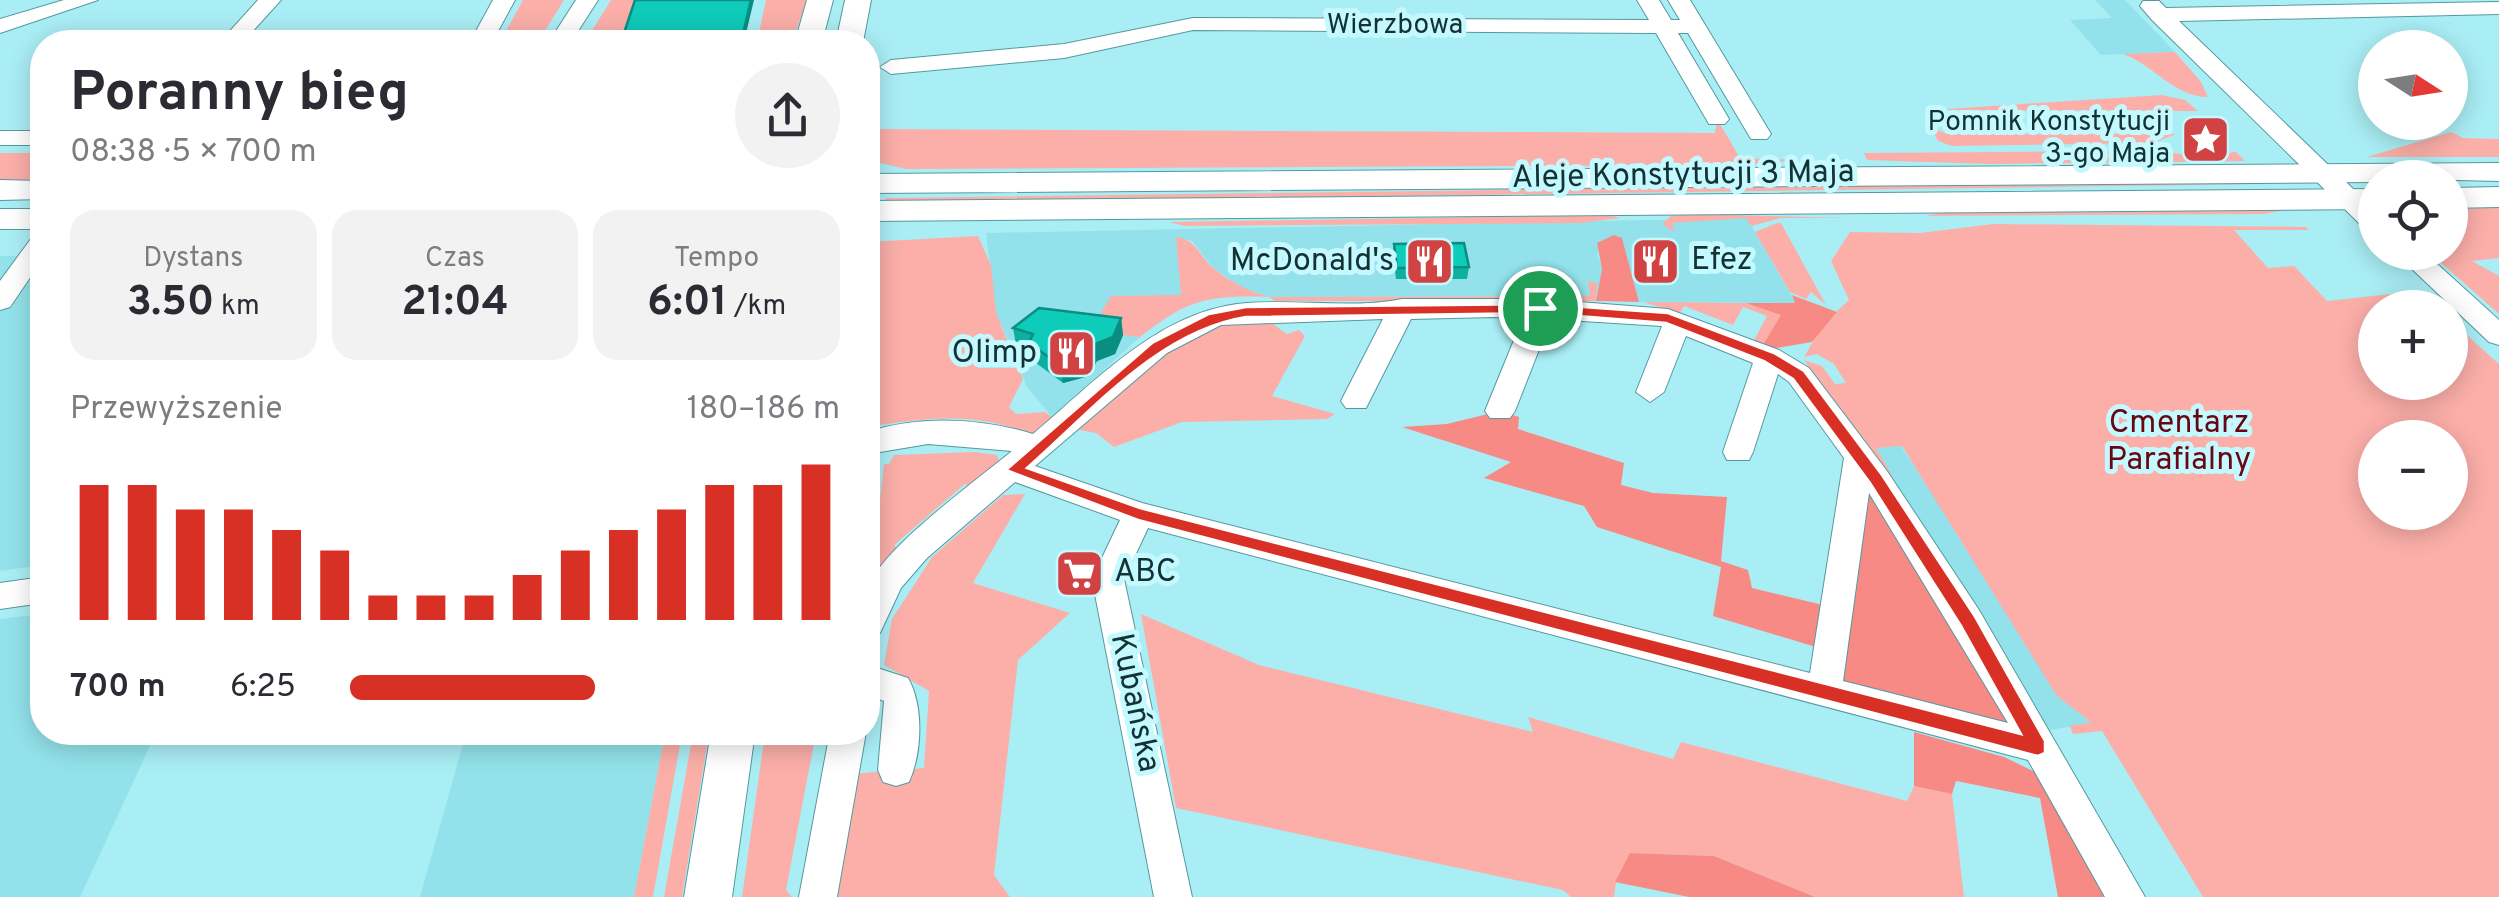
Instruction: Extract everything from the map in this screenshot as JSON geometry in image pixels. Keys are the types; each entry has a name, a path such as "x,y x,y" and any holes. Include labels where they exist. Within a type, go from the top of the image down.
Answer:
{"main road":[{"path":"812,30 820,0"},
{"path":"852,30 858,0"},
{"name":"Aleje Konstytucji 3 Maja","path":"880,184 2499,172"},
{"path":"0,190 30,219"},
{"path":"2468,198 2499,198"},
{"name":"Aleje Konstytucji 3 Maja","path":"880,211 2358,199"},
{"path":"708,897 731,745"}],"street":[{"path":"0,26 86,0"},
{"path":"242,30 270,0"},
{"path":"488,30 504,0"},
{"path":"567,30 586,0"},
{"path":"1648,0 1717,119"},
{"path":"1679,0 1758,134"},
{"path":"2152,7 2499,8"},
{"path":"2152,7 2316,171 2358,198"},
{"name":"Wierzbowa","path":"891,67 1064,51 1187,14 1695,27"},
{"path":"0,138 30,138"},
{"path":"0,301 30,229"},
{"path":"2426,270 2499,335"},
{"path":"1356,401 1402,308"},
{"path":"1500,411 1540,308"},
{"path":"880,591 916,549 1158,346 1214,317 1246,312 1540,308 1620,311 1678,322 1769,357 1799,375 1860,456 1967,620 2126,897"},
{"path":"1650,392 1678,322"},
{"path":"1738,452 1769,357"},
{"path":"880,442 972,432 1009,436 1039,448"},
{"path":"1824,691 1860,456"},
{"path":"1014,470 1138,514 2038,747"},
{"name":"Kubańska","path":"1138,514 1108,579 1174,897"},
{"path":"0,596 30,592"},
{"path":"880,684 896,689 902,700 896,770"},
{"path":"818,897 846,745"}],"shaded area":[{"path":"2095,0 2125,0 2175,52 2101,55 2070,20 2112,18"},
{"path":"1747,218 1796,303 1639,302 1622,238 1597,253 1602,268 1596,301 1591,296 1270,297 1243,288 1213,268 1192,241 1177,238 1181,295 1085,330 1140,337 1052,417 1027,387 996,312 986,233"},
{"path":"1614,235 1622,238 1639,302 1596,301 1602,269 1597,243"},
{"path":"0,256 30,256 30,567 0,571"},
{"path":"1792,295 1837,312 1812,342 1770,349 1764,343 1781,315 1746,303 1795,303"},
{"path":"1500,411 1519,417 1518,429 1624,463 1621,485 1653,493 1727,497 1721,561 1748,570 1752,588 1836,608 1859,456 2126,897 2058,897 2040,798 1956,781 1952,794 1914,786 1914,732 2004,757 2035,772 2030,745 1824,691 1829,651 1713,616 1721,567 1597,527 1584,506 1484,478 1511,462 1402,427 1447,424"},
{"path":"1901,446 2093,723 2030,733 1876,479 1892,476 1875,448"},
{"path":"30,615 30,745 150,745 80,897 0,897 0,619"},
{"path":"463,745 663,745 634,897 420,897"},
{"path":"1630,853 1714,856 1815,897 1689,897 1615,882"}],"green space":[{"path":"523,0 564,0 545,30 507,30"},
{"path":"611,0 636,0 625,30 592,30"},
{"path":"766,0 807,0 796,30 760,30"},
{"path":"2175,52 2201,82 2208,97 2185,92 2123,54"},
{"path":"2162,95 2185,100 2198,111 1932,110"},
{"path":"1717,119 1740,158 1798,160 1740,165 906,169 880,163 880,129 1715,133"},
{"path":"1931,127 1947,134 2176,134 2153,143 1952,146 1938,141"},
{"path":"2499,139 2499,157 2367,157 2424,140"},
{"path":"2158,151 2195,156 2236,152 2245,161 1988,164 1867,160 1864,153"},
{"path":"0,153 30,153 30,181 0,181"},
{"path":"2262,180 2266,184 885,203 886,198"},
{"path":"2499,207 2499,258 2472,261 2499,276 2499,314 2449,270 2468,270 2468,209"},
{"path":"2285,210 2264,214 1926,216 1948,211"},
{"path":"1607,215 1621,218 1579,223 1185,226 1169,222"},
{"path":"1671,216 1849,218 1781,218 1751,226 1746,218 1672,223 1675,232 1662,224"},
{"path":"1781,223 1826,305 1811,292 1806,299 1790,292 1755,232"},
{"name":"Cmentarz Parafialny","path":"1993,224 2306,227 2309,230 2234,230 2268,268 2294,266 2327,301 2358,298 2358,400 2468,400 2468,336 2499,364 2499,897 2203,897 2102,731 2073,734 2070,726 2091,722 2057,696 1902,446 1876,448 1893,477 1889,477 1804,360 1822,366 1835,384 1846,383 1834,364 1817,354 1804,357 1824,323 1849,300 1831,261 1850,232 1920,233"},
{"path":"978,236 991,265 996,312 1010,348 980,349 978,368 1018,368 1023,379 1009,407 1016,414 1045,412 1052,417 1032,434 971,419 880,425 880,241"},
{"path":"1176,237 1193,244 1225,277 1270,297 1590,296 1588,281 1597,283 1596,301 1275,301 1269,297 1230,297 1186,307 1140,337 1084,330 1094,325 1111,296 1181,295"},
{"path":"1644,302 1746,303 1782,315 1764,343 1770,349 1752,344 1767,316 1743,307 1733,325 1684,306 1679,314"},
{"path":"1266,319 1287,334 1299,330 1305,336 1272,396 1335,414 1327,419 1182,422 1114,447 1096,433 1064,427 1191,327"},
{"path":"975,452 997,455 1000,463 972,488 965,484 894,545 898,549 880,565 884,464 889,464 894,455"},
{"path":"1025,494 973,583 1070,613 1018,660 994,875 1010,897 818,897 840,775 924,768 929,691 884,665 892,619 932,557 1003,495"},
{"path":"1141,614 1259,665 1533,732 1528,717 1673,759 1681,742 1907,801 1914,786 1952,794 1964,897 1815,897 1714,856 1631,853 1616,882 1614,897 1571,897 1563,890 1176,808"},
{"path":"663,745 680,745 653,897 634,897"},
{"path":"691,745 707,745 682,897 664,897"},
{"path":"763,745 814,745 786,890 792,897 742,897"}],"building":[{"path":"635,0 751,0 744,30 625,30"},
{"path":"1464,243 1469,267 1397,268 1394,244"},
{"path":"1039,308 1121,318 1113,337 1095,344 1087,359 1061,366 1029,343 1033,334 1013,328"}],"place":[{"name":"Pomnik Konstytucji 3-go Maja","path":"2205,139"},
{"name":"Efez","path":"1656,261"},
{"name":"McDonald's","path":"1429,262"},
{"name":"Olimp","path":"1072,354"},
{"name":"ABC","path":"1079,573"}],"route":[{"path":"1540,308 1620,311 1668,318 1769,357 1799,375 1876,479 1967,620 2038,747 1138,514 1014,470 1158,346 1214,317 1246,312 1540,308"}]}
